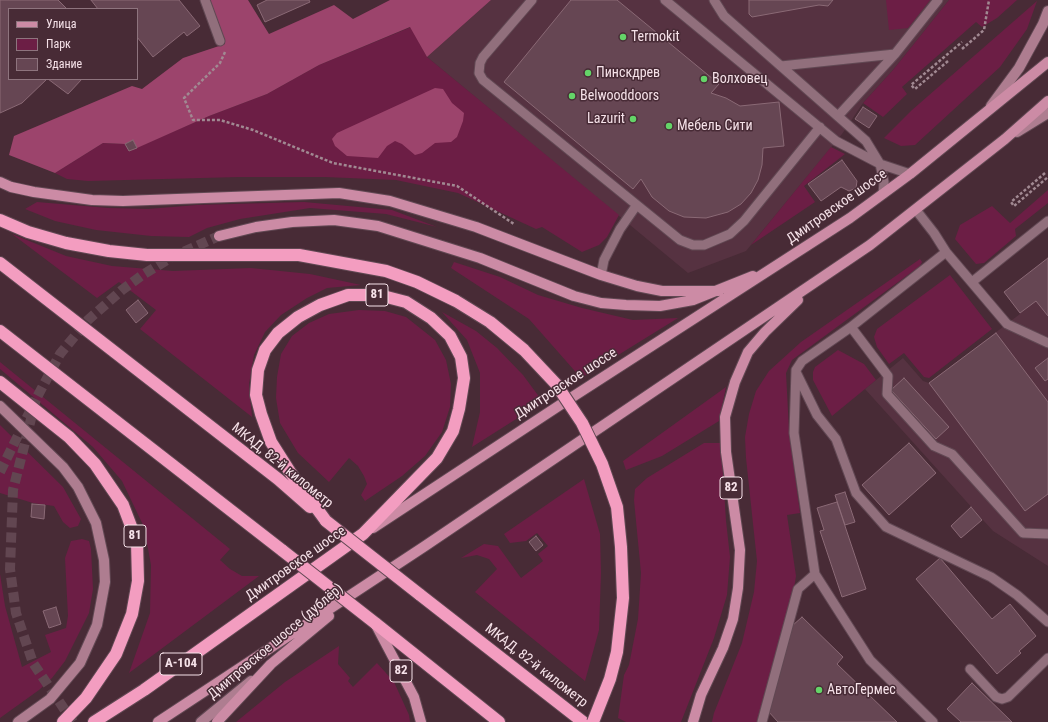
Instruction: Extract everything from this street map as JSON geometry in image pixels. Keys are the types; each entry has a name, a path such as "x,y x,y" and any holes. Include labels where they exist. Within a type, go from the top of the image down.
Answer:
{"highway":[{"path":"0,220 28,232 109,251 147,255 299,255 386,271 417,282 456,301 490,322 524,350 556,384 582,423 602,464 616,507 621,547 623,598 618,645 610,679 593,722"},
{"name":"МКАД, 82-й километр","path":"0,263 278,479 326,521 583,722"},
{"name":"81","path":"326,521 290,472 271,442 261,414 256,395 258,370 265,350 278,332 298,317 320,305 348,295 379,295 406,302 430,318 450,336 461,357 464,378 459,409 453,431 437,458 363,534"},
{"path":"0,331 375,623 499,722"},
{"name":"81","path":"0,382 69,437 95,464 123,505 137,542 138,581 129,621 116,654 86,698 63,722"},
{"name":"Дмитровское шоссе","path":"94,722 144,690 363,534"}],"main road":[{"path":"984,115 1019,68 1043,24 1048,11"},
{"name":"Дмитровское шоссе","path":"363,534 850,218 910,174 1048,62"},
{"path":"158,722 369,583 820,280 916,210 1005,139 1048,100"},
{"path":"1005,139 1048,113"},
{"path":"0,182 11,187 34,192 92,200 123,201 340,193 390,201 476,227 601,275 662,291 719,291"},
{"path":"219,236 256,227 292,222 334,220 378,226 480,258 574,296 601,303 660,306 693,300 772,269"},
{"name":"82","path":"693,722 701,695 723,648 733,619 738,588 740,550 726,452 726,417 735,382 748,352 764,332 820,280"},
{"path":"0,406 63,467 78,487 96,522 104,560 105,582 97,625 80,663 50,699 18,722"},
{"name":"Дмитровское шоссе (дублёр)","path":"201,722 369,583"},
{"name":"82","path":"375,623 414,697 421,722"},
{"path":"217,722 271,664"}],"lane":[{"path":"205,0 220,41"},
{"path":"532,0 483,56 480,63 479,73 483,80 636,206 680,240 693,245 704,245 716,242 730,234 744,221 820,127"},
{"path":"665,0 836,141 880,164 910,174"},
{"path":"714,0 724,16 866,141 880,164 884,182 883,194"},
{"path":"838,116 895,54 938,0"},
{"path":"781,66 895,54"},
{"path":"601,275 604,260 620,230 636,206"},
{"path":"916,210 934,233 946,252 1007,324 1048,343"},
{"path":"972,282 1048,221"},
{"path":"933,722 870,660 815,574 794,433 796,370 802,361 851,327 946,252"},
{"path":"851,327 888,376 887,394 934,446 952,454 1023,533 1048,534"},
{"path":"796,370 817,415 836,440 856,493 886,527 991,577 1017,595 1048,622"},
{"path":"762,722 798,589 815,574"},
{"path":"970,669 996,697 1002,699 1008,697 1048,658"}],"path":[{"path":"962,49 984,30 989,0"},
{"path":"220,41 225,51 220,63 184,98 192,120 220,120 252,130 333,163 457,186 514,224"},
{"path":"948,61 915,89 911,84 962,42"},
{"path":"1045,174 1011,202 1014,206 1048,177"}],"shaded area":[{"path":"209,0 248,0 269,34 334,5 353,19 390,0 491,0 427,57 410,27 319,65 267,94 209,116 137,148 133,140 125,144 103,143 55,173 9,155 14,136 132,86 142,89 183,58 225,44"},
{"path":"491,0 949,0 893,70 863,103 842,134 746,251 688,273 427,57"},
{"path":"435,88 443,89 452,103 464,113 463,121 457,137 451,142 435,143 422,153 415,155 402,144 395,141 387,146 378,158 347,156 335,146 332,139 337,133"},
{"path":"1048,258 1048,566 993,531 865,389 903,358 923,381 929,383 1020,314 1004,292"}],"green space":[{"path":"886,0 930,0 908,28 889,30"},
{"path":"949,0 1017,0 997,18 982,27 976,22 902,87 907,94 883,117 863,103 893,70"},
{"path":"1037,1 1027,29 1000,67 915,145 901,146 884,138 912,110"},
{"path":"411,27 427,57 619,215 607,237 599,245 582,252 542,227 536,229 458,193 396,180 325,177 239,177 88,181 67,179 55,173 103,143 125,144 129,151 209,116 267,94 319,65"},
{"path":"831,147 845,154 804,186 815,202 751,245"},
{"path":"1048,190 1048,203 1015,229 1016,236 984,263 976,264 955,239 960,225 992,206 1010,223"},
{"path":"37,202 108,208 148,209 197,205 304,202 392,210 437,227 386,214 310,208 240,219 207,228 189,237 151,236 96,230 55,221 25,209"},
{"path":"12,234 66,256 112,266 173,271 251,268 310,274 361,285 327,288 307,298 281,315 265,332 254,355 249,384 252,417 140,329 156,310 119,282 97,298"},
{"path":"920,259 922,262 920,266 792,360 786,373 789,430 800,513 787,515 796,576 794,588 757,722 712,722 714,713 742,643 754,592 757,561 745,437 749,414 756,391 769,371 801,342"},
{"path":"454,262 500,277 538,295 582,308 633,320 678,318 581,378 529,319 451,268"},
{"path":"950,275 992,329 929,378 924,377 904,353 889,364 877,347 874,337 877,329"},
{"path":"359,310 385,311 406,317 435,340 446,360 451,384 450,407 442,432 425,456 402,476 365,501 361,495 367,484 358,466 349,458 329,482 298,453 280,423 276,398 277,377 281,354 292,336 309,323 329,314"},
{"path":"442,312 476,331 497,348 523,375 543,402 472,447 480,412 480,373 467,340"},
{"path":"838,350 864,364 876,380 832,416 813,380 813,372 815,367"},
{"path":"0,362 230,549 220,560 230,569 242,576 259,576 129,673 150,613 151,565 144,527 122,481 93,447 0,369"},
{"path":"726,387 719,421 662,456 626,470 623,461"},
{"path":"0,425 63,487 81,519 78,526 70,528 63,522 54,506 33,503 0,493"},
{"path":"704,443 721,443 730,557 727,595 714,638 681,722 626,722 618,718 624,675 629,665 638,619 641,573 634,500 635,489 647,478"},
{"path":"584,479 600,534 601,573 599,630 585,681 475,592 497,569 489,559 477,555 461,558 484,544 498,546 521,578 543,561 538,554 548,546 537,533 526,541 510,543 504,534"},
{"path":"82,539 89,541 91,549 93,589 89,613 65,661 52,678 39,690 0,718 0,574 5,606 22,667 51,652 45,635 66,628 68,616 65,558 71,541"},
{"path":"339,646 338,664 350,678 348,681 353,687 377,663 394,682 409,715 410,722 236,722 285,682"}],"building":[{"path":"0,0 58,0 66,8 8,8 8,80 46,80 22,103 0,113"},
{"path":"91,0 179,0 200,26 187,36 184,32 153,57 138,38 138,8 97,8"},
{"path":"267,0 309,0 310,2 265,22 257,5"},
{"name":"Мебель Сити","path":"571,0 617,0 719,84 711,93 726,98 740,106 779,102 784,146 763,148 762,165 758,180 751,193 741,204 728,212 706,218 684,217 669,211 652,197 641,179 633,189 504,82"},
{"path":"749,0 833,0 828,6 819,5 752,17 749,14"},
{"path":"49,80 81,80 68,94"},
{"path":"863,107 877,116 869,128 855,119"},
{"path":"133,140 137,148 129,151 125,144"},
{"path":"842,160 857,181 856,188 849,191 841,187 821,201 808,184"},
{"path":"1048,258 1048,316 1036,301 1020,313 1004,292"},
{"path":"138,300 148,313 136,323 126,310"},
{"path":"996,333 1048,402 1048,494 1025,511 929,383"},
{"path":"1048,358 1048,379 1045,381 1035,368"},
{"path":"904,378 949,427 936,439 891,390"},
{"path":"909,443 936,473 889,515 862,485"},
{"path":"845,492 855,522 845,525 835,495"},
{"path":"837,502 866,589 842,597 820,531 824,530 817,508"},
{"path":"32,504 45,505 44,519 31,517"},
{"path":"971,507 982,520 961,538 951,526"},
{"path":"536,536 543,545 536,551 529,542"},
{"path":"940,558 992,619 1010,604 1036,636 1019,651 1021,653 997,674 916,579"},
{"path":"56,607 61,624 49,628 43,611"},
{"name":"АвтоГермес","path":"802,617 843,657 837,664 897,722 778,722 768,711 792,626"},
{"path":"972,683 1012,722 961,722 947,709"}],"tunnel":[{"path":"73,722 33,663 16,613 10,569 13,490 36,399 60,354 88,320 122,290 141,276 170,258 219,236"},
{"path":"0,472 36,399"}],"place":[{"name":"Termokit","path":"623,37"},
{"name":"Пинскдрев","path":"588,73"},
{"name":"Волховец","path":"704,79"},
{"name":"Belwooddoors","path":"572,96"},
{"name":"Lazurit","path":"633,119"},
{"name":"Мебель Сити","path":"669,126"},
{"name":"АвтоГермес","path":"819,690"}]}
